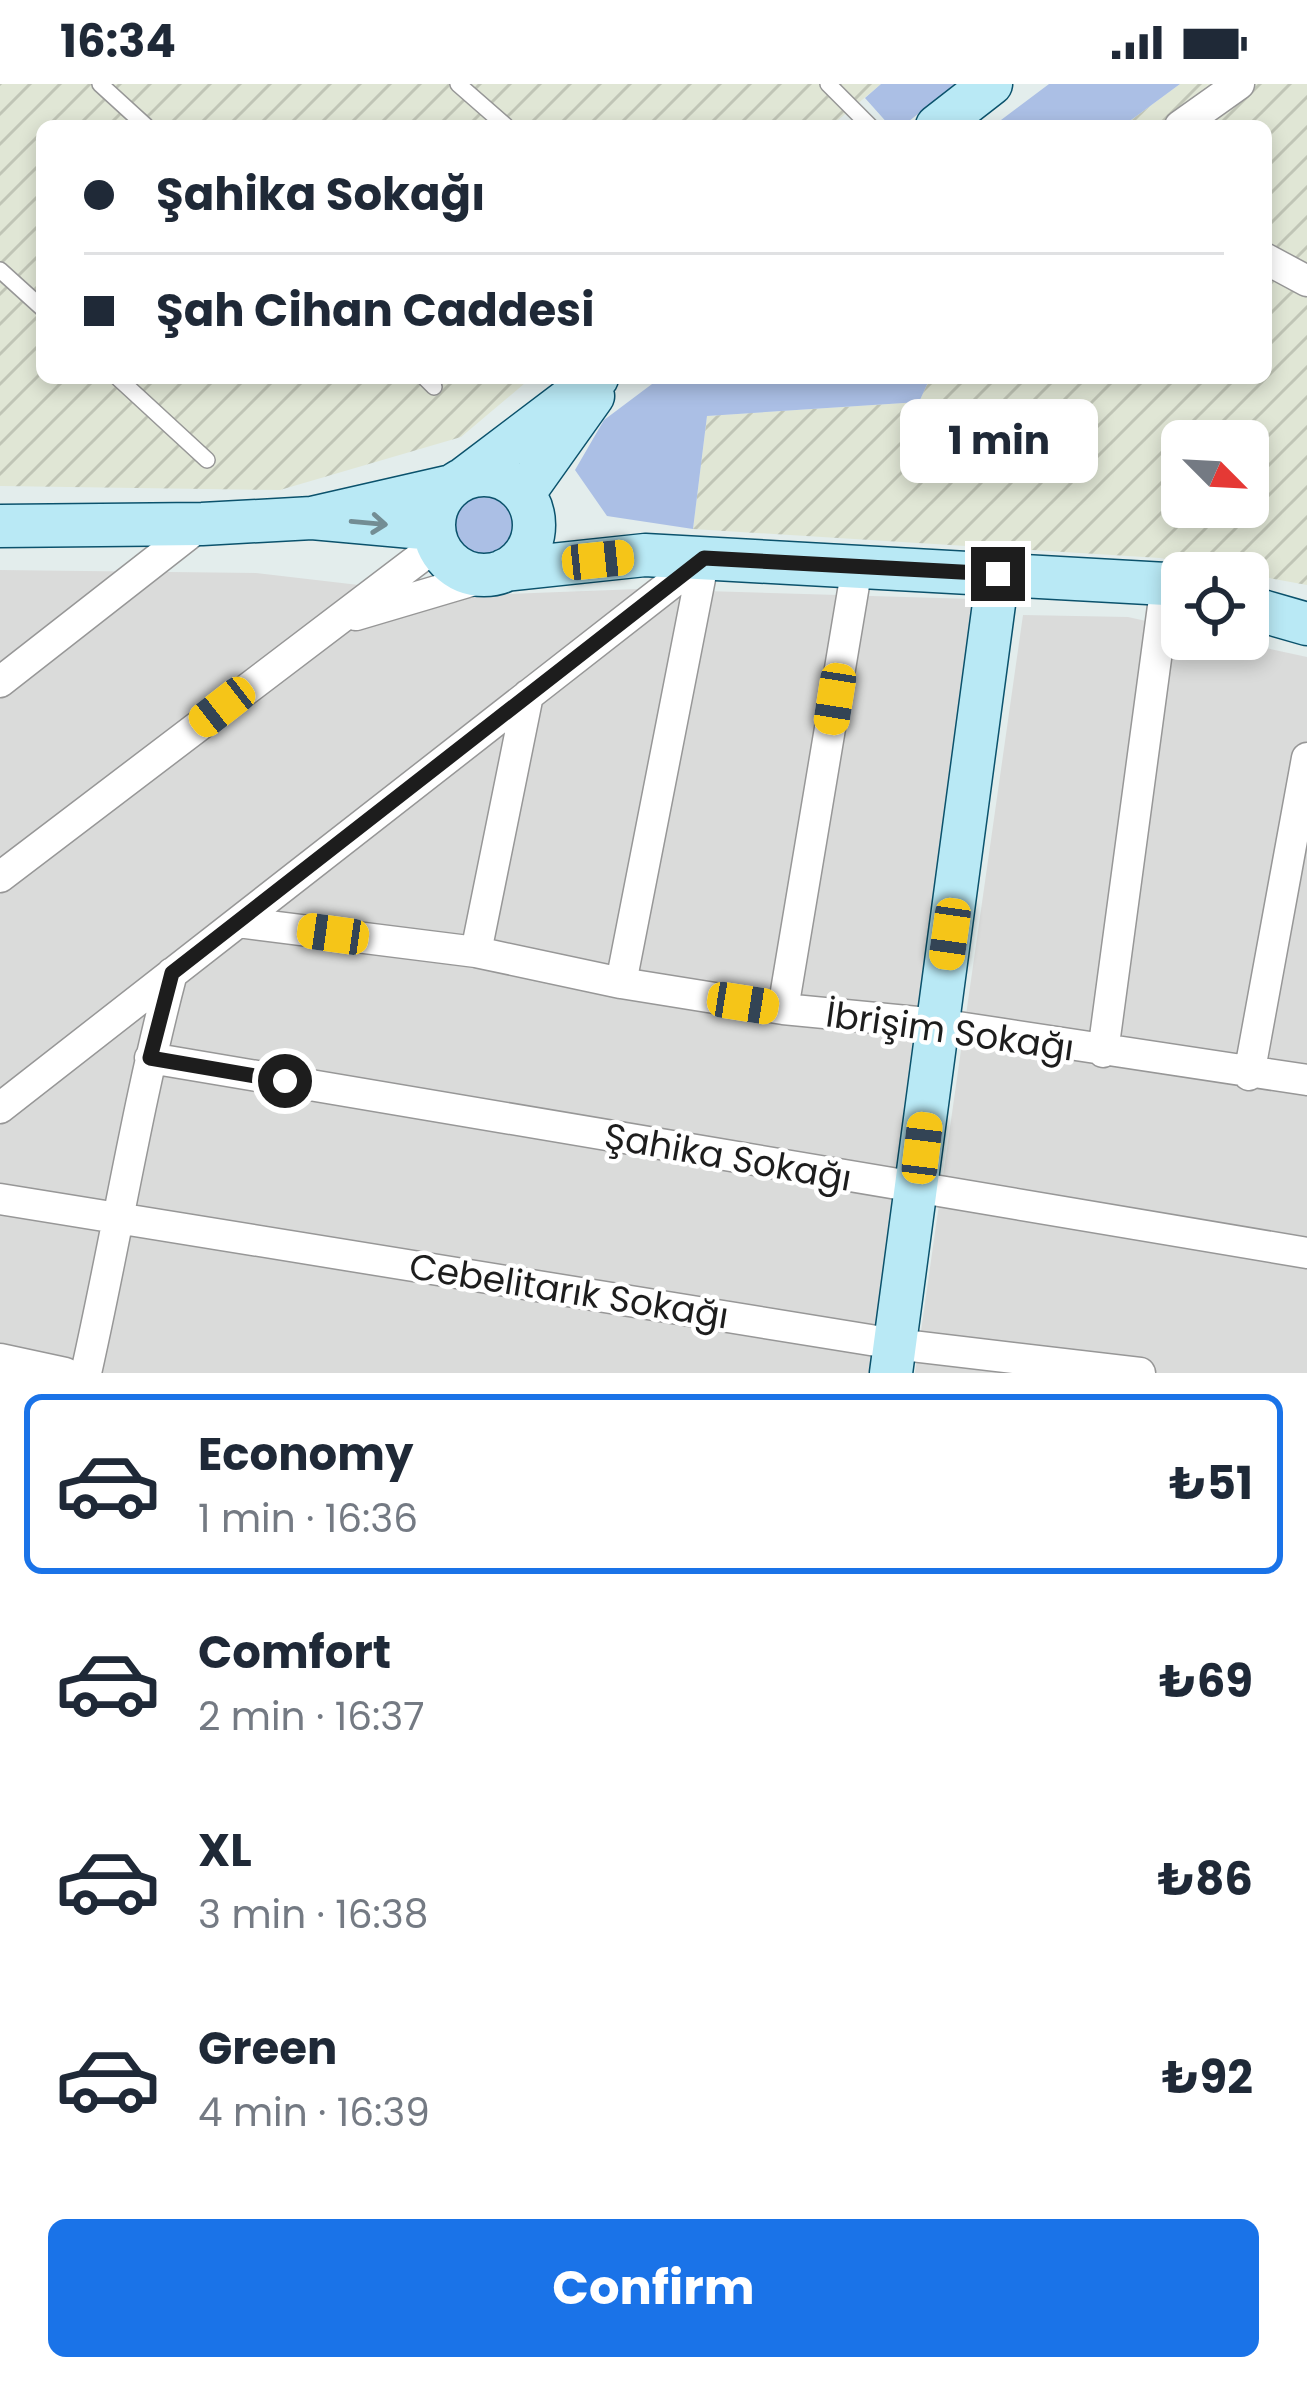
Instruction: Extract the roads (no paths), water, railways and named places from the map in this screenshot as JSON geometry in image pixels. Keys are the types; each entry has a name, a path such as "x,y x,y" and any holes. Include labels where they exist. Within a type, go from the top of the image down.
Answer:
{"main road":[{"path":"945,120 991,84"},
{"path":"594,384 441,498 436,537 459,568 498,572 645,555 1161,585"},
{"path":"498,572 518,562 533,538 528,501 598,384"},
{"path":"0,526 312,518 498,476 572,531 645,555"},
{"path":"312,518 436,537"},
{"path":"893,1359 998,574"},
{"path":"1269,613 1307,624"}],"street":[{"path":"1188,120 1239,84"},
{"path":"1272,262 1307,281"},
{"path":"0,682 202,524"},
{"path":"0,877 334,622 436,537"},
{"path":"0,1108 704,558"},
{"path":"621,983 704,558"},
{"path":"783,1009 857,566"},
{"path":"334,622 498,572"},
{"path":"1103,1052 1163,660"},
{"path":"476,952 528,695"},
{"path":"1249,1075 1307,758"},
{"name":"İbrişim Sokağı","path":"238,922 476,952 621,983 783,1009 938,1024 1307,1081"},
{"path":"86,1373 150,1058 172,973"},
{"name":"Şahika Sokağı","path":"150,1058 1307,1253"},
{"name":"Cebelitarık Sokağı","path":"0,1199 121,1217 893,1359 1140,1373"},
{"path":"0,1359 64,1373"}],"lane":[{"path":"100,84 139,120"},
{"path":"458,84 499,120"},
{"path":"828,84 864,120"},
{"path":"0,270 36,303"},
{"path":"125,384 207,460"}]}
